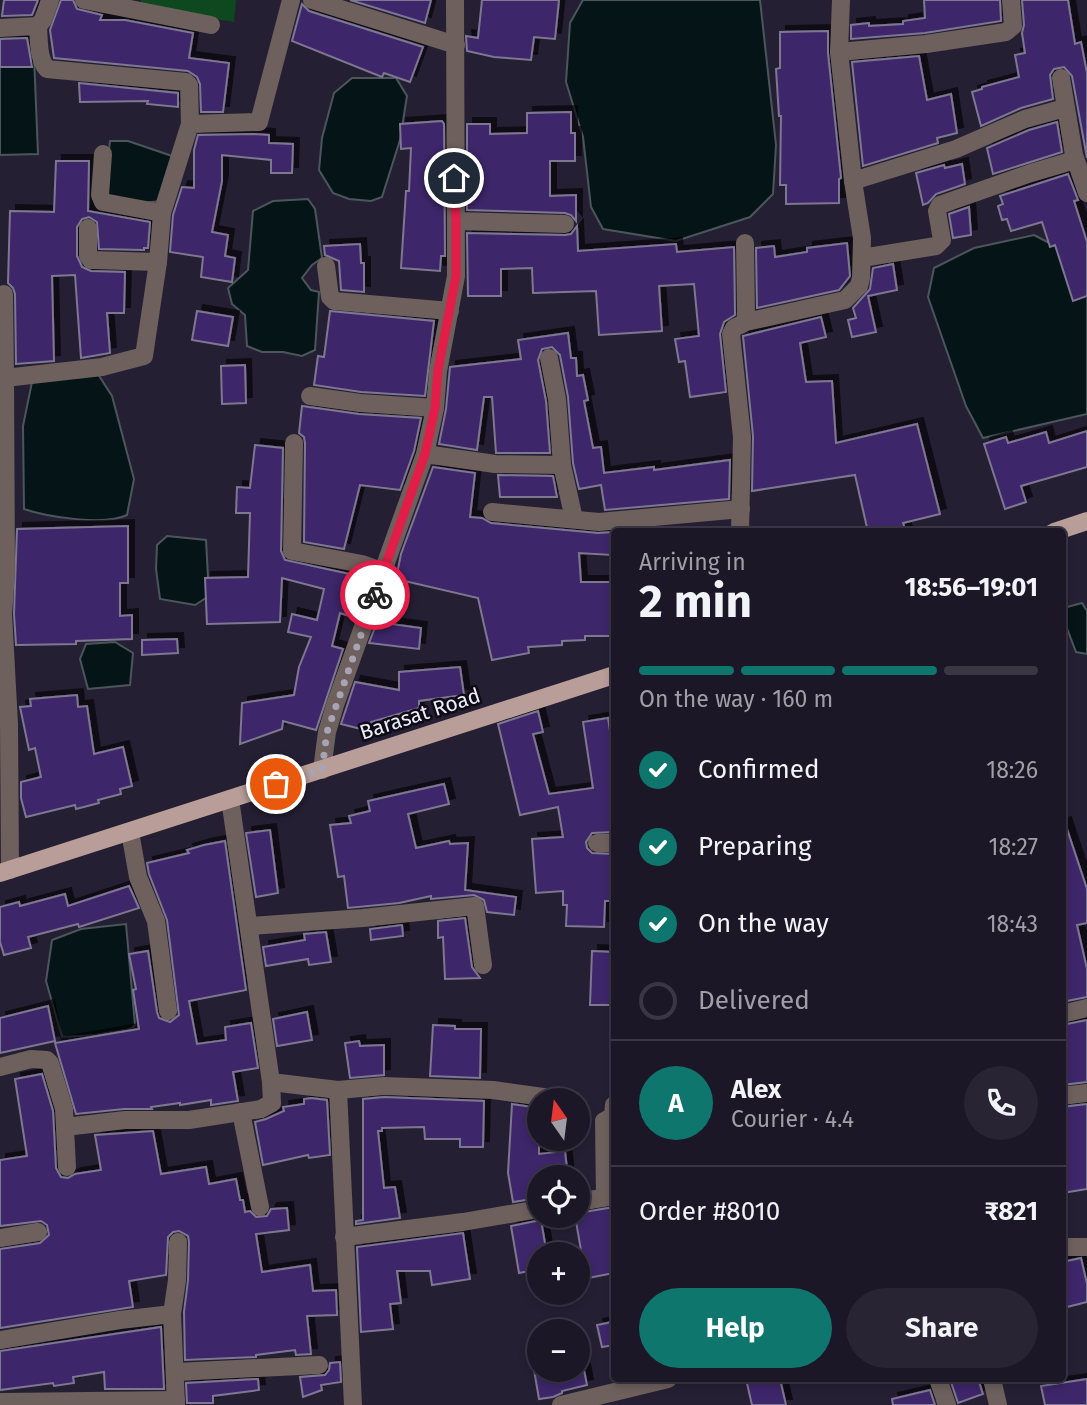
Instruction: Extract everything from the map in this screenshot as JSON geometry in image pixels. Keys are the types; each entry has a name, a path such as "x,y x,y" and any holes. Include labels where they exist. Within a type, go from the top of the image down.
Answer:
{"main road":[{"path":"1066,528 1087,521"},
{"name":"Barasat Road","path":"5,872 611,676"}],"street":[{"path":"2,378 102,367 144,356 158,262 162,213 190,124 188,83 47,69 41,57 38,26 50,0"},
{"path":"84,0 211,25"},
{"path":"190,124 258,122 291,0"},
{"path":"312,0 456,46"},
{"path":"322,770 331,718 425,454 435,408 438,370 456,276 455,0"},
{"path":"740,528 742,437 731,334 734,328 747,322 845,300 859,286 862,278 862,238 839,52 841,0"},
{"path":"839,52 926,44 1006,32 1013,26 1011,0"},
{"path":"0,28 38,26"},
{"path":"1062,78 1075,160 1087,193"},
{"path":"853,181 956,149 1025,119 1065,108"},
{"path":"103,154 100,195 103,202 162,213"},
{"path":"862,258 936,246 942,240 937,211 940,205 1075,160"},
{"path":"456,221 565,223"},
{"path":"88,228 88,256 91,260 158,262"},
{"path":"745,243 747,322"},
{"path":"326,266 330,297 334,302 450,311"},
{"path":"4,294 3,682 9,724 5,872"},
{"path":"548,358 557,399 562,465 574,519"},
{"path":"310,396 360,403 435,408"},
{"path":"294,443 292,551 362,564 384,572"},
{"path":"425,454 495,464 562,465"},
{"path":"492,512 599,522 741,509"},
{"path":"65,1127 125,1120 189,1120 261,1109 272,1103 250,926 230,799"},
{"path":"130,832 138,877 156,921 168,1011"},
{"path":"250,926 475,906 483,965"},
{"path":"1066,1013 1087,1008"},
{"path":"0,1067 31,1059 47,1060 55,1073 64,1109 67,1167"},
{"path":"271,1082 338,1090 384,1086 494,1090 527,1095"},
{"path":"338,1090 353,1405"},
{"path":"1066,1096 1087,1093"},
{"path":"241,1112 260,1207"},
{"path":"590,1200 610,1197 604,1121 611,1117"},
{"path":"344,1237 527,1211"},
{"path":"0,1238 38,1232"},
{"path":"0,1402 176,1403 172,1314 177,1280 178,1242"},
{"path":"1066,1248 1087,1247"},
{"path":"0,1340 172,1314"},
{"path":"176,1372 319,1365"},
{"path":"561,1405 656,1382"},
{"path":"939,1382 947,1405"},
{"path":"993,1382 998,1405"}],"green space":[{"path":"141,0 236,0 234,22 141,6"}],"shaded area":[{"path":"583,0 760,0 776,145 773,194 750,217 676,241 603,229 591,207 583,137 566,82 570,23"},
{"path":"34,56 38,154 0,155 0,58"},
{"path":"352,78 396,78 407,96 400,140 382,197 371,201 349,199 333,193 319,170 322,138 334,93"},
{"path":"110,141 128,141 175,157 161,201 143,203 104,195"},
{"path":"308,199 315,209 322,258 312,265 302,278 311,290 319,292 315,350 302,356 262,352 247,346 245,315 232,304 228,288 248,270 253,211 273,201"},
{"path":"1034,235 1061,249 1087,294 1087,414 983,438 966,406 928,297 934,268 974,248"},
{"path":"94,368 112,396 134,479 127,515 91,520 47,515 24,509 23,426 32,382"},
{"path":"167,536 206,540 209,596 195,605 160,599 156,569 157,545"},
{"path":"1082,603 1087,611 1087,654 1076,652 1066,626 1067,607"},
{"path":"115,642 133,653 130,685 88,689 80,659 86,644"},
{"path":"126,924 135,1025 131,1029 95,1035 62,1037 46,981 52,940 81,929"}],"building":[{"path":"4,0 38,0 32,15 2,16"},
{"path":"61,0 73,0 77,9 102,15 100,20 125,20 193,33 189,58 229,63 223,112 201,112 200,84 197,77 188,71 54,58 50,30"},
{"path":"350,0 431,0 425,23"},
{"path":"482,0 559,0 555,39 534,37 531,60 494,57 467,51 466,36 478,38"},
{"path":"924,0 1000,0 1001,21 925,33 851,39 851,25 903,24 903,21 925,18"},
{"path":"1022,0 1068,0 1075,44 1081,42 1087,73 1087,158 1072,76 1064,67 1054,69 1050,75 1053,99 1021,108 981,126 972,92 1019,77 1015,55 1025,53"},
{"path":"302,4 309,11 423,47 410,82 384,73 382,77 292,41"},
{"path":"828,31 841,178 839,203 786,204 786,185 780,185 781,116 776,69 780,68 780,32"},
{"path":"27,38 32,67 0,67 0,39"},
{"path":"919,56 927,100 951,94 957,133 937,138 938,143 863,166 852,62"},
{"path":"79,83 178,93 178,107 147,104 148,101 80,102"},
{"path":"571,112 571,133 575,133 575,161 550,161 550,196 576,195 576,221 565,213 467,210 467,124 490,124 490,134 527,133 527,113"},
{"path":"442,121 445,256 441,256 440,271 401,268 411,148 401,149 400,124"},
{"path":"1057,122 1062,152 993,174 987,148 1029,130"},
{"path":"198,135 269,135 269,143 293,144 292,173 271,173 271,160 222,155 222,181 212,232 228,235 225,256 235,258 232,282 201,277 203,257 170,252 173,215 182,187 194,188 194,150"},
{"path":"56,161 89,161 88,211 150,222 148,248 99,249 97,222 89,217 82,219 77,227 77,256 82,267 91,271 125,272 124,313 107,313 110,353 81,358 75,275 52,276 54,361 16,364 15,294 8,283 10,211 54,212"},
{"path":"962,164 965,184 936,194 923,205 916,173 944,165 945,168"},
{"path":"1068,174 1078,200 1074,201 1087,242 1087,296 1073,301 1055,245 1050,247 1042,222 1011,231 1007,219 1002,220 998,206 1003,204 1000,196"},
{"path":"969,207 971,235 953,238 949,214"},
{"path":"577,226 578,251 676,244 677,252 734,247 735,315 724,322 720,334 726,392 690,397 685,361 679,362 675,339 699,336 694,284 659,286 662,331 599,335 596,291 533,293 532,268 501,269 501,296 468,296 467,233 565,235 571,234"},
{"path":"847,243 850,276 839,290 757,308 756,248 774,246 775,257 807,252 807,248"},
{"path":"360,244 361,263 364,263 364,292 341,290 339,261 325,255 324,246"},
{"path":"893,264 897,290 868,296 876,332 852,337 848,320 856,318 853,308 870,289 873,268"},
{"path":"197,311 233,317 228,346 192,340"},
{"path":"330,311 434,321 425,396 361,392 314,385 318,356 324,357"},
{"path":"821,317 826,337 800,343 806,382 832,381 836,443 917,424 940,514 903,523 905,528 867,528 855,475 752,491 753,436 743,336"},
{"path":"568,333 571,358 576,358 577,376 583,375 588,400 584,401 593,448 601,447 604,473 654,467 654,470 730,460 729,499 605,510 601,485 579,489 573,463 568,397 560,355 552,347 542,349 538,360 546,401 550,453 496,453 492,397 484,397 477,450 439,444 450,367 521,359 518,340"},
{"path":"245,365 246,403 222,404 221,366"},
{"path":"302,406 359,414 421,418 414,451 400,490 360,485 344,549 304,542 305,443 304,437 299,433"},
{"path":"1087,431 1087,467 1021,486 1026,502 1005,509 984,444 1006,437 1008,443 1046,432 1049,443"},
{"path":"255,445 283,448 281,551 285,560 368,578 364,592 356,590 349,616 340,613 332,646 343,649 316,730 283,721 282,729 240,744 242,703 294,695 299,667 311,637 288,632 292,614 317,620 324,589 282,578 280,622 207,624 205,578 248,577 250,513 236,513 237,487 250,488"},
{"path":"433,467 475,473 470,517 482,518 491,523 611,532 611,555 579,553 581,582 611,582 610,636 585,636 585,640 562,641 562,645 528,647 529,653 492,660 478,598 396,579 401,554"},
{"path":"498,475 553,476 557,497 500,497"},
{"path":"128,526 128,583 120,583 120,616 132,615 132,639 76,641 76,644 16,645 14,614 17,529"},
{"path":"377,622 421,628 419,649 369,643"},
{"path":"177,639 178,653 142,655 142,640"},
{"path":"460,667 464,695 419,701 419,708 371,722 369,731 341,724 355,682 399,690 399,672"},
{"path":"77,695 78,707 87,706 94,754 123,747 132,786 120,789 121,794 98,800 99,803 76,809 75,805 26,817 21,798 21,782 41,777 35,748 29,750 20,707 31,706 30,699"},
{"path":"538,711 543,732 533,734 549,794 593,788 583,722 608,718 611,738 611,832 592,833 586,842 592,853 611,854 611,901 605,901 604,927 566,926 567,905 563,905 563,891 536,893 532,839 563,837 558,807 520,815 498,724"},
{"path":"444,784 449,804 408,814 416,848 449,841 450,844 468,843 465,890 516,897 514,915 487,912 484,900 474,895 431,899 431,896 399,903 348,908 344,876 338,877 330,825 351,823 349,816 370,811 368,801"},
{"path":"1066,826 1087,889 1087,923 1077,925 1087,969 1087,997 1066,1001"},
{"path":"270,830 278,893 256,897 246,833"},
{"path":"225,841 246,990 189,1001 197,1044 226,1040 225,1027 251,1023 258,1068 233,1072 238,1101 211,1105 211,1100 151,1107 152,1109 76,1114 55,1043 139,1029 133,990 136,989 129,954 148,951 159,1018 170,1022 179,1015 167,920 147,863"},
{"path":"129,886 139,908 79,927 78,924 28,937 31,948 4,955 0,942 0,907 19,902 20,906 65,894 68,906"},
{"path":"465,918 472,967 480,978 445,979 443,937 438,938 438,921"},
{"path":"402,925 403,936 371,940 370,929"},
{"path":"326,932 331,962 309,965 308,959 266,966 263,947 305,940 304,934"},
{"path":"592,951 611,952 611,1005 590,1005"},
{"path":"48,1006 55,1041 0,1053 0,1018"},
{"path":"307,1012 312,1040 277,1046 273,1019"},
{"path":"1087,1020 1087,1082 1066,1085 1066,1024"},
{"path":"433,1025 455,1026 455,1029 481,1029 480,1078 430,1076"},
{"path":"359,1041 360,1046 384,1045 384,1075 350,1078 345,1043"},
{"path":"42,1074 53,1111 56,1168 61,1177 68,1178 75,1174 101,1170 95,1135 153,1131 161,1174 206,1167 209,1184 236,1179 245,1212 250,1211 256,1217 267,1216 271,1209 287,1208 289,1230 256,1234 262,1272 310,1265 313,1291 336,1290 337,1315 307,1316 311,1354 296,1355 295,1350 256,1357 185,1360 184,1312 189,1242 188,1236 179,1231 168,1237 166,1275 129,1281 133,1307 0,1328 0,1249 40,1243 49,1235 47,1225 41,1221 0,1226 0,1160 27,1156 15,1079"},
{"path":"384,1097 484,1101 483,1147 460,1147 460,1139 425,1139 424,1127 382,1128 382,1131 378,1131 384,1188 395,1187 400,1218 356,1224 356,1221 363,1220 363,1099"},
{"path":"304,1099 327,1100 330,1155 309,1158 308,1155 263,1165 255,1122 284,1111 283,1107 304,1104"},
{"path":"512,1104 527,1106 527,1152 565,1152 567,1165 527,1165 527,1200 513,1202 508,1173"},
{"path":"1087,1104 1087,1189 1066,1192 1066,1107"},
{"path":"611,1208 611,1274 590,1278 590,1242 580,1242 577,1228 590,1228 590,1211"},
{"path":"527,1223 527,1228 542,1228 545,1242 527,1242 527,1271 519,1273 511,1226"},
{"path":"463,1233 470,1279 432,1285 430,1271 397,1271 401,1303 390,1304 393,1329 361,1332 357,1247"},
{"path":"1081,1258 1087,1284 1087,1302 1067,1307 1066,1261"},
{"path":"611,1322 611,1346 602,1347 597,1325"},
{"path":"161,1327 164,1389 105,1389 104,1372 73,1377 74,1383 0,1390 0,1351"},
{"path":"340,1362 341,1382 321,1385 322,1390 303,1397 300,1377 325,1375 330,1363"},
{"path":"258,1379 259,1390 213,1396 213,1403 187,1403 186,1383"},
{"path":"1087,1379 1087,1405 1045,1405 1041,1386"},
{"path":"536,1382 586,1382 587,1385 539,1399"},
{"path":"747,1382 781,1382 786,1405 752,1405"},
{"path":"951,1382 979,1382 983,1394 958,1403"},
{"path":"930,1390 935,1405 893,1405 892,1399"}],"way so far":[{"path":"276,784 322,770 327,732 335,705 375,595"}],"route":[{"path":"375,595 425,454 435,408 438,370 456,276 454,178"}]}
